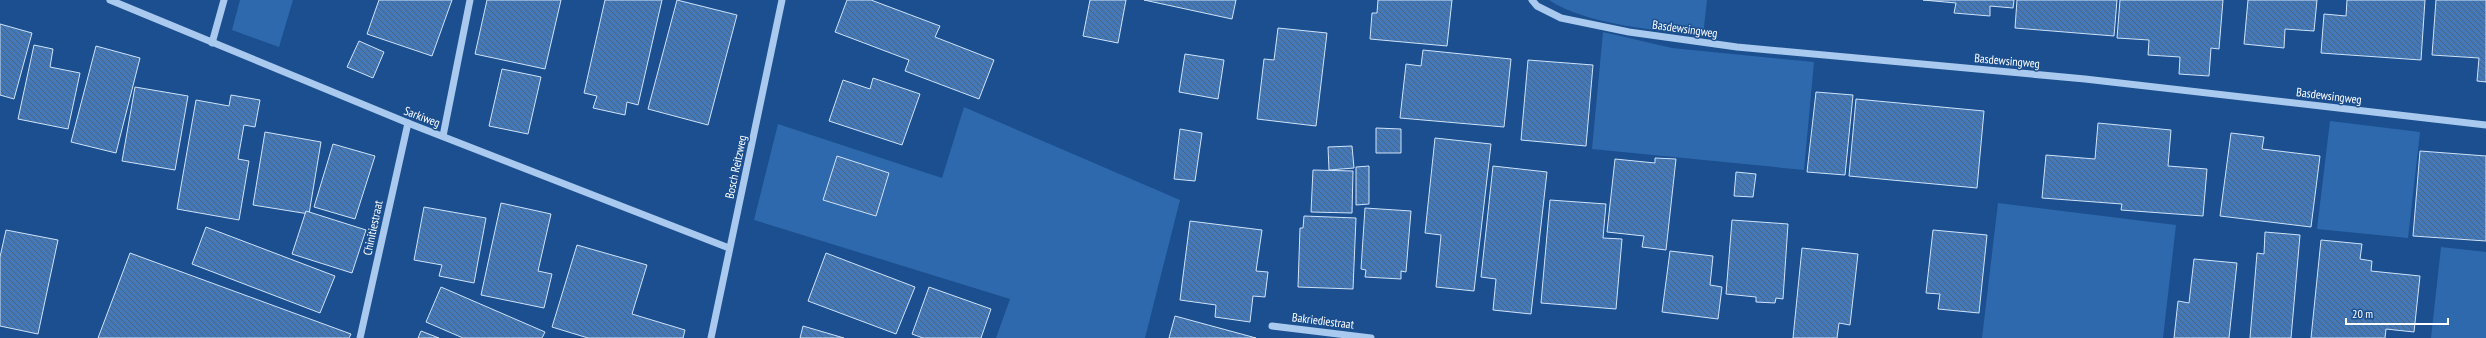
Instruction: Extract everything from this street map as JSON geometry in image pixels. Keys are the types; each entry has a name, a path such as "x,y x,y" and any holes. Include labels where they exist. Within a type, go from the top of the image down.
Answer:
{"street":[{"name":"Sarkiweg","path":"110,0 408,123 729,248"},
{"path":"212,43 224,0"},
{"path":"443,136 470,0"},
{"name":"Bosch Reitzweg","path":"711,338 782,0"},
{"name":"Basdewsingweg","path":"1532,0 1537,6 1561,18 1629,32 1737,47 2085,79 2486,125"},
{"name":"Chinitiestraat","path":"360,338 408,123"},
{"name":"Bakriediestraat","path":"1272,326 1371,338"}],"shaded area":[{"path":"240,0 293,0 279,47 232,30"},
{"path":"1549,0 1707,0 1703,36 1644,29 1602,21 1564,8"},
{"path":"1603,32 1672,48 1814,62 1804,170 1592,149"},
{"path":"964,107 1180,200 1145,338 996,338 1010,299 754,220 778,124 942,178"},
{"path":"2330,121 2420,132 2408,238 2317,229"},
{"path":"1998,203 2176,225 2163,338 1982,338"},
{"path":"2441,247 2486,252 2486,338 2431,338"}],"building":[{"path":"379,0 452,0 432,56 367,34"},
{"path":"487,0 561,0 545,69 475,54"},
{"path":"605,0 662,0 638,105 627,102 625,115 593,108 597,96 584,93"},
{"path":"677,0 737,15 708,125 648,109"},
{"path":"847,0 871,0 940,26 935,37 994,60 979,99 905,71 909,60 835,32"},
{"path":"1090,0 1126,0 1118,43 1083,36"},
{"path":"1144,0 1236,0 1232,19"},
{"path":"1378,0 1452,0 1447,46 1370,39 1372,13 1377,13"},
{"path":"1923,0 2014,0 2013,8 1990,6 1990,16 1954,13 1956,3"},
{"path":"2017,0 2117,0 2114,36 2015,28"},
{"path":"2120,0 2223,0 2219,49 2211,48 2209,76 2179,74 2180,57 2148,55 2149,40 2117,38"},
{"path":"2248,0 2317,0 2314,31 2285,29 2284,48 2244,44"},
{"path":"2347,0 2425,0 2421,60 2321,53 2324,14 2346,16"},
{"path":"2436,0 2486,0 2486,82 2477,81 2479,58 2432,55"},
{"path":"0,24 32,33 14,99 0,95"},
{"path":"1278,28 1327,33 1316,126 1257,119 1264,59 1274,60"},
{"path":"359,41 384,52 373,78 347,67"},
{"path":"34,45 53,49 50,67 80,73 68,129 18,119"},
{"path":"96,46 140,58 116,153 71,142"},
{"path":"1423,50 1511,59 1504,127 1400,118 1406,64 1421,66"},
{"path":"1185,54 1224,60 1218,99 1179,92"},
{"path":"1528,60 1593,65 1586,146 1521,140"},
{"path":"502,69 541,77 528,134 489,126"},
{"path":"873,78 920,94 902,145 829,121 843,80 870,89"},
{"path":"135,87 188,96 175,170 122,161"},
{"path":"1816,92 1853,95 1845,175 1807,172"},
{"path":"231,95 260,100 255,127 244,125 238,159 249,161 239,220 177,209 196,100 229,106"},
{"path":"1856,99 1984,111 1977,188 1849,176"},
{"path":"2098,123 2171,130 2168,166 2207,169 2203,216 2121,210 2122,204 2042,198 2046,155 2095,159"},
{"path":"1376,128 1401,129 1401,153 1376,153"},
{"path":"1180,129 1202,133 1195,181 1174,179"},
{"path":"265,132 321,142 309,214 253,205"},
{"path":"2231,133 2264,137 2262,149 2320,156 2311,227 2220,216"},
{"path":"1435,138 1491,144 1474,291 1436,287 1441,235 1425,233"},
{"path":"333,144 375,156 355,219 314,207"},
{"path":"1352,146 1354,168 1329,170 1328,147"},
{"path":"2420,151 2486,156 2486,241 2413,236"},
{"path":"837,156 889,173 876,216 823,200"},
{"path":"1655,158 1676,159 1666,250 1642,247 1644,236 1607,232 1615,159 1655,163"},
{"path":"1369,166 1369,204 1356,205 1356,167"},
{"path":"1493,166 1547,172 1531,314 1493,310 1496,279 1481,277"},
{"path":"1313,170 1353,171 1352,213 1311,212"},
{"path":"1736,172 1756,174 1753,197 1734,196"},
{"path":"1550,200 1606,204 1603,238 1622,239 1616,309 1541,303"},
{"path":"501,203 551,214 538,271 552,274 544,308 481,295"},
{"path":"424,207 486,218 474,283 439,276 442,265 414,260"},
{"path":"1365,208 1411,211 1406,272 1401,271 1401,279 1365,277 1366,270 1361,269"},
{"path":"306,211 366,230 352,273 292,254"},
{"path":"1304,216 1356,218 1353,289 1298,287 1300,228 1303,228"},
{"path":"1732,220 1788,224 1783,299 1776,298 1775,303 1756,302 1756,297 1726,294"},
{"path":"1190,221 1262,230 1256,271 1268,272 1265,297 1253,296 1250,322 1215,317 1216,305 1180,300"},
{"path":"206,227 335,276 320,313 192,264"},
{"path":"6,230 58,240 38,334 0,326 0,257"},
{"path":"1933,230 1987,235 1979,313 1938,309 1940,294 1926,293"},
{"path":"2265,232 2300,235 2291,338 2250,338 2257,253 2264,254"},
{"path":"2321,240 2362,244 2360,259 2372,261 2371,271 2420,276 2414,332 2386,329 2385,338 2311,338"},
{"path":"577,245 647,265 632,314 685,330 683,338 588,338 552,327"},
{"path":"1802,248 1858,254 1850,325 1839,323 1837,338 1793,338"},
{"path":"1670,251 1713,256 1710,285 1722,287 1718,319 1662,312"},
{"path":"130,253 351,334 349,338 98,338"},
{"path":"826,253 915,287 896,334 808,301"},
{"path":"2194,259 2237,263 2229,338 2174,338 2178,301 2189,303"},
{"path":"441,287 545,332 542,338 463,338 426,322"},
{"path":"929,287 991,309 981,338 923,338 912,334"},
{"path":"1175,316 1256,338 1169,338"},
{"path":"803,326 844,338 800,338"},
{"path":"421,331 439,338 418,338"}]}
